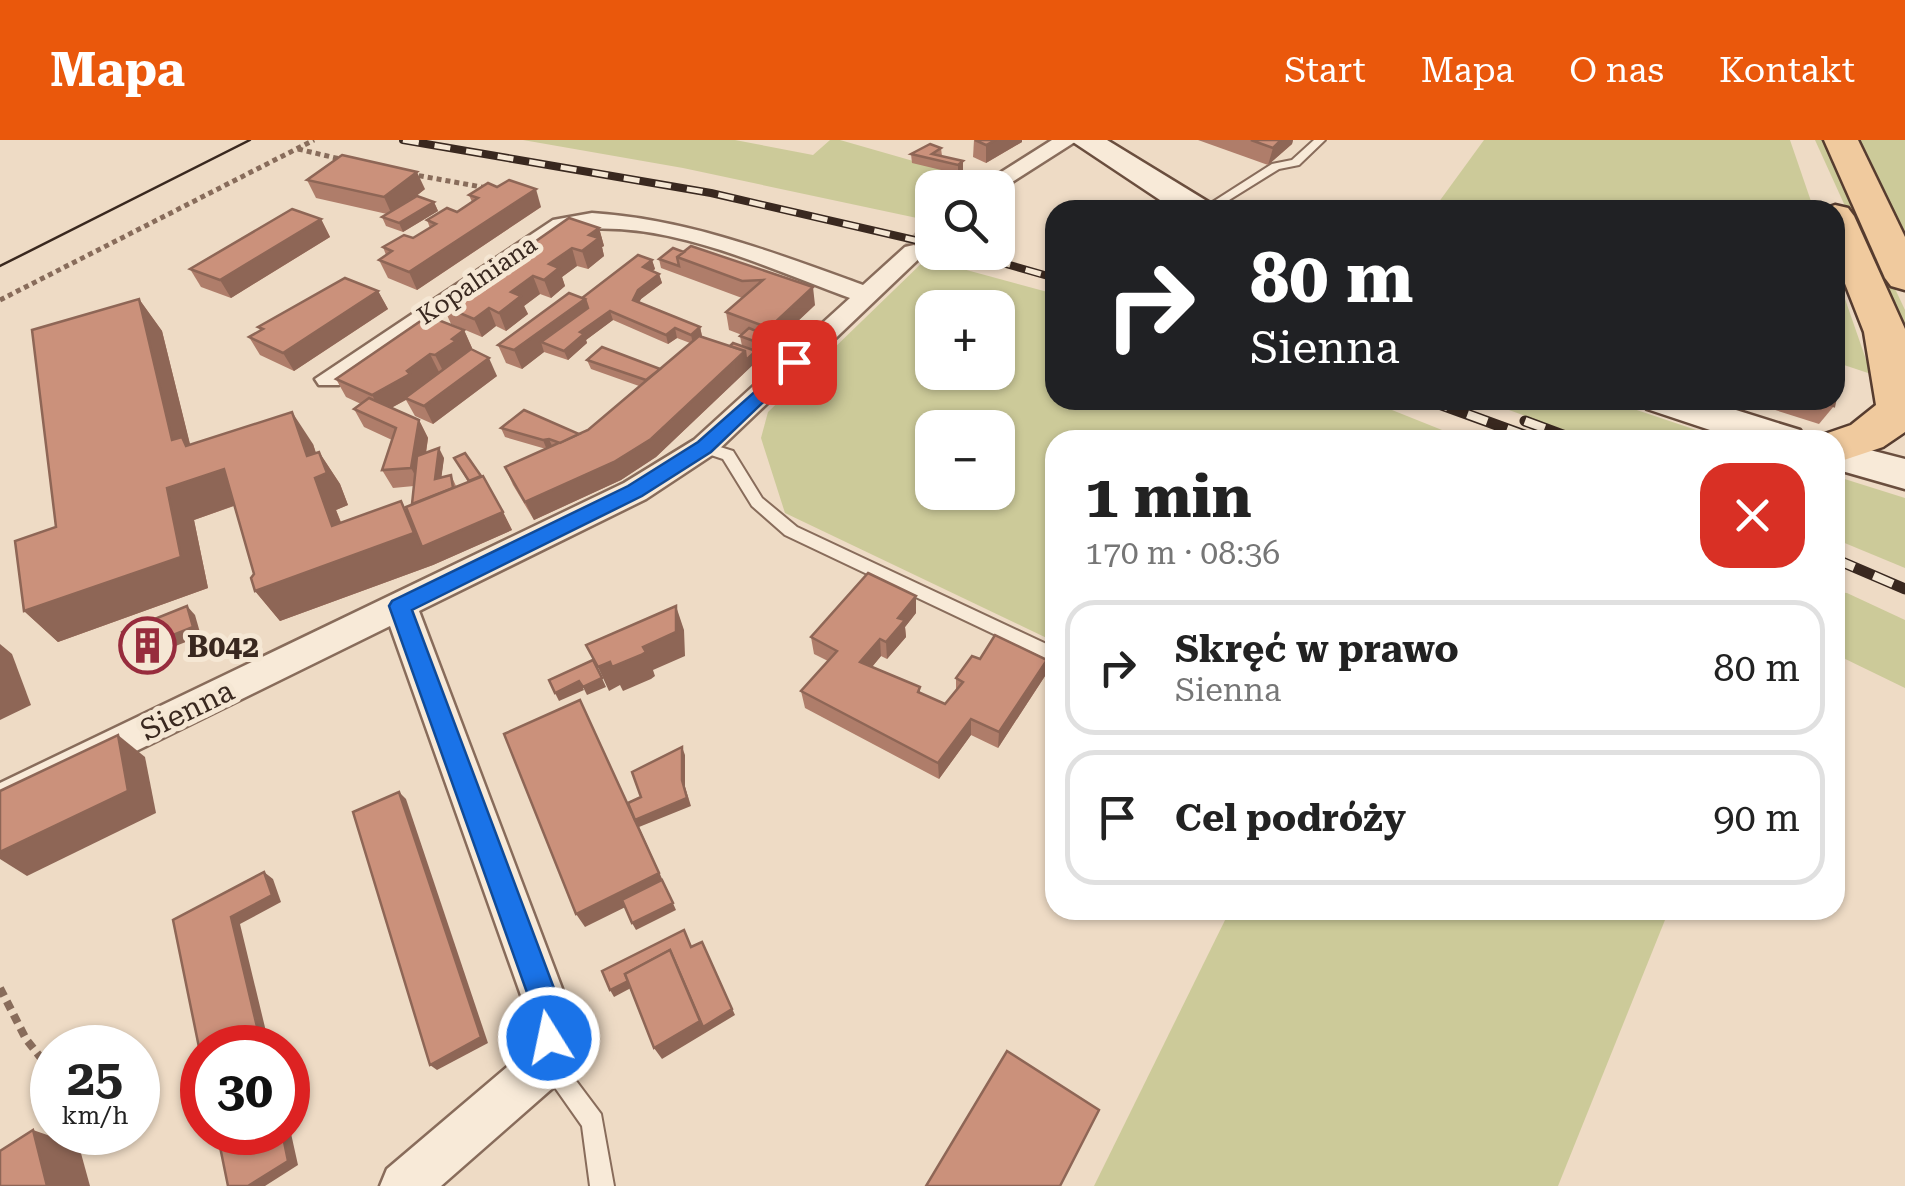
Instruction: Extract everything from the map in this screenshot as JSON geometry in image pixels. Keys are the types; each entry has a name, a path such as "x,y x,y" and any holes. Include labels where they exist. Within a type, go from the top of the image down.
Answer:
{"main road":[{"path":"1085,140 1196,200"},
{"path":"1840,140 1905,278"},
{"path":"1845,238 1886,330 1902,414 1867,436 1845,444"},
{"path":"1693,410 1754,430"},
{"path":"1845,458 1905,474"}],"street":[{"path":"1015,171 1067,140"},
{"name":"Kopalniana","path":"330,379 561,225 582,218 635,222 681,233 866,295"},
{"name":"Sienna","path":"0,801 635,491 704,447 914,252"},
{"path":"400,606 550,1015 548,1062 404,1186"}],"lane":[{"path":"1217,200 1276,166 1295,163 1320,140"},
{"path":"704,447 728,456 757,502 791,532 1045,651"},
{"path":"548,1062 593,1122 602,1186"}],"path":[{"path":"0,300 314,140"},
{"path":"297,149 350,161"},
{"path":"394,170 488,188"},
{"path":"0,988 30,1044"}],"shaded area":[{"path":"523,140 735,140 813,155 830,140 840,140 945,170 915,170 915,218 683,168"},
{"path":"1484,140 1790,140 1811,200 1440,200"},
{"path":"1815,140 1825,140 1905,310 1905,338 1845,200"},
{"path":"1852,140 1905,140 1905,247"},
{"path":"915,270 967,270 1045,291 1045,410 1392,410 1442,430 1045,430 1045,637 785,513 761,438 768,412"},
{"path":"1845,299 1871,374 1845,365"},
{"path":"1509,410 1637,410 1696,430 1564,430"},
{"path":"1845,479 1905,498 1905,568 1845,543"},
{"path":"1845,593 1905,620 1905,688 1845,659"},
{"path":"1225,920 1665,920 1558,1186 1094,1186"}],"building":[{"path":"1251,140 1281,140 1273,148"},
{"path":"930,144 941,148 932,154 963,161 958,165 911,154"},
{"path":"342,155 417,172 384,197 307,180"},
{"path":"509,180 536,189 409,272 379,260 392,251 383,247 404,235 413,238 436,224 427,220 447,208 457,212 478,198 469,195 488,183 497,187"},
{"path":"417,196 434,202 399,223 382,217"},
{"path":"292,209 321,219 220,280 190,269"},
{"path":"569,218 599,228 589,235 599,238 582,251 572,248 549,264 559,268 544,280 533,276 511,292 521,296 499,313 489,308 474,319 443,306"},
{"path":"691,246 813,287 769,328 726,312 763,280 742,281 677,257"},
{"path":"673,248 684,252 677,257 679,266 659,259"},
{"path":"638,255 652,260 643,267 659,274 638,290 633,300 700,327 691,335 675,328 666,335 610,311 580,332 584,334 564,351 541,342 588,308 582,298"},
{"path":"345,278 378,291 283,353 249,337 263,329 258,327"},
{"path":"569,293 585,299 514,350 498,345"},
{"path":"139,299 172,440 182,437 186,446 292,412 307,456 319,452 327,473 315,478 332,526 401,501 414,533 255,591 251,578 254,574 224,469 167,488 181,557 24,611 15,541 56,527 32,330"},
{"path":"428,316 464,330 452,339 456,341 407,371 410,374 372,395 336,379"},
{"path":"749,328 770,337 762,344 740,336"},
{"path":"699,336 745,351 651,439 614,462 525,502 505,467 588,430"},
{"path":"733,343 756,351 746,360 745,351 730,346"},
{"path":"602,347 660,369 646,380 587,360"},
{"path":"471,349 489,358 424,406 405,398"},
{"path":"369,398 419,420 411,468 382,470 396,428 354,409"},
{"path":"524,410 579,434 560,443 501,428"},
{"path":"439,448 435,479 451,475 453,488 412,504 417,456"},
{"path":"465,453 481,476 469,481 454,458"},
{"path":"483,476 503,512 422,547 406,507"},
{"path":"868,573 916,596 898,618 905,620 886,642 880,639 860,662 920,687 918,692 945,704 963,682 956,678 972,656 980,659 995,635 1045,659 1045,663 999,732 971,719 938,763 801,691 837,651 811,637"},
{"path":"187,606 193,627 126,654 122,632"},
{"path":"676,606 676,632 643,647 646,652 641,655 612,667 610,662 598,667 586,645"},
{"path":"593,660 602,678 583,687 579,681 555,693 549,680"},
{"path":"580,700 659,873 576,914 504,734"},
{"path":"118,735 128,791 0,852 0,791"},
{"path":"682,747 682,780 687,798 635,820 628,803 641,797 632,772"},
{"path":"399,792 481,1037 430,1065 353,812"},
{"path":"264,872 272,895 231,917 257,1025 194,1025 173,920"},
{"path":"662,880 673,903 632,923 622,900"},
{"path":"684,930 691,947 702,942 732,1009 703,1027 670,950 625,974 628,981 610,990 602,971"},
{"path":"670,950 700,1021 654,1048 625,974"},
{"path":"1007,1051 1099,1110 1060,1186 926,1186"},
{"path":"30,1132 30,1155 39,1155 47,1186 0,1186 0,1151"},
{"path":"222,1155 287,1155 288,1161 248,1186 228,1186"}],"tram line":[{"path":"0,266 250,140"}],"railway":[{"path":"403,140 711,193 915,240"},
{"path":"1015,267 1045,275"},
{"path":"1456,410 1510,430"},
{"path":"1525,421 1549,430"},
{"path":"1845,563 1905,589"}],"place":[{"name":"B042","path":"148,646"}],"route":[{"path":"549,1038 550,1015 400,606 635,491 704,447 794,362"}]}
